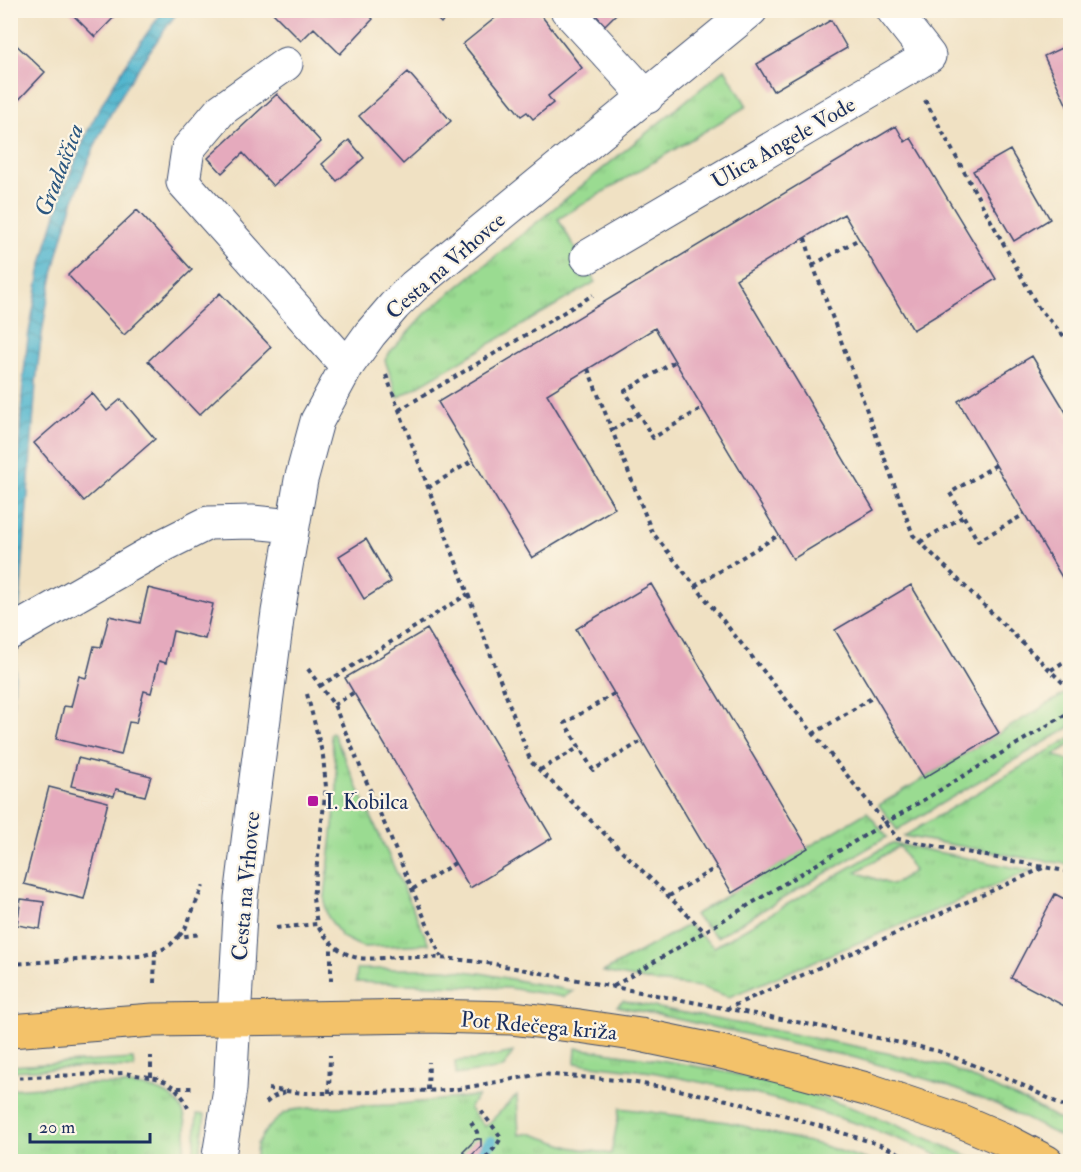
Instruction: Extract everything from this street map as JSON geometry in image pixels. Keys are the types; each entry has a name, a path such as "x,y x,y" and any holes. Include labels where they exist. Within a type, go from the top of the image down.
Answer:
{"main road":[{"name":"Pot Rdečega križa","path":"10,1030 153,1020 427,1016 512,1018 566,1024 640,1035 706,1049 866,1089 961,1121 1047,1161"}],"street":[{"path":"567,10 647,97"},
{"name":"Cesta na Vrhovce","path":"219,1161 230,1089 241,898 278,612 301,480 318,421 359,347 414,286 751,10"},
{"name":"Ulica Angele Vode","path":"587,256 929,56 893,10"},
{"path":"286,64 221,110 188,149 183,182 347,366"},
{"path":"19,628 166,544 208,523 252,522 292,526"}],"path":[{"path":"924,100 1038,307 1071,343"},
{"path":"805,238 813,266 913,535 1071,690"},
{"path":"813,266 858,239"},
{"path":"399,410 594,294"},
{"path":"370,334 531,762 705,932"},
{"path":"674,362 625,391 653,438 702,408"},
{"path":"588,369 652,532 898,839 1071,872"},
{"path":"612,430 639,414"},
{"path":"428,488 473,460"},
{"path":"996,465 950,493 978,541 1025,514"},
{"path":"920,542 964,516"},
{"path":"695,586 779,535"},
{"path":"320,686 468,594"},
{"path":"278,612 302,661 334,705 441,957"},
{"path":"1051,670 1071,658"},
{"path":"305,688 323,756 326,787 313,898 317,924"},
{"path":"334,705 354,693"},
{"path":"614,694 565,723 593,770 642,741"},
{"path":"813,734 875,696"},
{"path":"566,1024 613,987 1071,712"},
{"path":"540,770 580,747"},
{"path":"412,889 455,863"},
{"path":"669,896 717,867"},
{"path":"725,1009 1045,867"},
{"path":"10,964 141,956 170,945 178,937 202,934"},
{"path":"331,943 331,970"},
{"path":"154,972 155,952"},
{"path":"151,1059 151,1077"},
{"path":"428,1090 429,1062"},
{"path":"329,1093 330,1067"},
{"path":"10,1078 103,1073 131,1074 151,1077 175,1088 195,1088"},
{"path":"263,1089 304,1093 452,1090 541,1074 617,1080 727,1100 784,1115 878,1144 920,1161"},
{"path":"482,1111 501,1137 483,1161"},
{"path":"471,1122 478,1138"}],"green space":[{"path":"725,69 747,106 558,219 595,282 398,398 385,360 427,312"},
{"path":"1066,693 1070,697 1070,727 897,830 879,805"},
{"path":"333,733 429,944 363,947 342,937 328,917 325,897 337,790 337,774 330,734"},
{"path":"1070,738 1070,745 1054,755 1070,761 1070,861 1067,864 904,836"},
{"path":"867,812 887,837 717,937 694,915"},
{"path":"892,843 1032,870 729,997 701,987 655,982 603,972 688,925 714,947","holes":["899,846 914,871 892,885 856,872"]},
{"path":"357,969 445,969 480,973 573,991 564,997 509,988 356,982"},
{"path":"623,1001 946,1066 1035,1106 1070,1125 1070,1141 998,1105 942,1084 856,1058 617,1006"},
{"path":"576,1048 702,1067 789,1088 866,1113 980,1161 950,1161 861,1125 794,1104 738,1090 652,1072 575,1063"},
{"path":"513,1052 503,1068 456,1075 455,1061 474,1060"},
{"path":"133,1059 134,1068 94,1067 11,1071 11,1066"},
{"path":"88,1084 148,1087 174,1099 182,1109 186,1124 182,1161 11,1161 11,1089"},
{"path":"517,1095 519,1135 530,1133 570,1147 611,1154 620,1108 727,1122 821,1145 871,1161 255,1162 257,1144 266,1130 283,1114 292,1110 390,1105 478,1096 469,1108 485,1127"},
{"path":"197,1114 205,1115 199,1161 193,1161"}],"water":[{"name":"Gradaščica","path":"163,11 178,11 125,89 98,139 65,228 50,289 36,383 11,727 11,578 23,381 40,272 63,191 89,128 135,50"}],"building":[{"path":"68,10 121,10 95,37"},
{"path":"270,10 364,10 373,19 340,54 314,28 301,41"},
{"path":"428,10 452,10 441,23"},
{"path":"505,10 537,10 582,68 548,96 553,103 533,119 527,112 521,116 463,44"},
{"path":"591,10 620,10 605,25"},
{"path":"831,20 847,48 773,91 757,64"},
{"path":"10,39 45,72 10,109"},
{"path":"1070,44 1070,107 1068,108 1044,56"},
{"path":"408,72 451,121 403,164 359,116"},
{"path":"277,94 321,142 273,186 243,153 222,173 208,158"},
{"path":"896,126 905,142 911,138 996,279 913,330 844,214 736,279 874,510 793,559 655,328 547,394 615,508 532,558 438,402"},
{"path":"349,140 364,158 337,181 322,164"},
{"path":"1010,150 1050,219 1014,241 973,171"},
{"path":"137,210 192,270 124,335 68,275"},
{"path":"220,293 271,347 199,415 148,361"},
{"path":"1032,356 1070,419 1070,591 958,401"},
{"path":"92,393 107,411 121,399 155,439 84,501 34,443"},
{"path":"366,539 391,582 364,599 339,556"},
{"path":"651,584 808,848 732,893 576,629"},
{"path":"911,585 999,733 924,778 835,630"},
{"path":"148,588 213,604 205,639 173,631 166,663 159,661 151,693 144,691 136,723 129,722 121,755 56,739 64,706 71,707 79,676 86,678 94,646 101,647 109,616 140,623"},
{"path":"427,629 552,838 470,888 345,678"},
{"path":"78,758 151,776 145,796 116,789 114,796 71,786"},
{"path":"49,787 108,802 84,899 24,884"},
{"path":"1055,894 1070,902 1070,1009 1011,978"},
{"path":"21,899 44,902 40,929 17,925"},
{"path":"481,1139 481,1146 469,1158 463,1152 474,1140"}],"waterway":[{"path":"471,1162 491,1142"}],"place":[{"name":"I. Kobilca","path":"313,801"}]}
